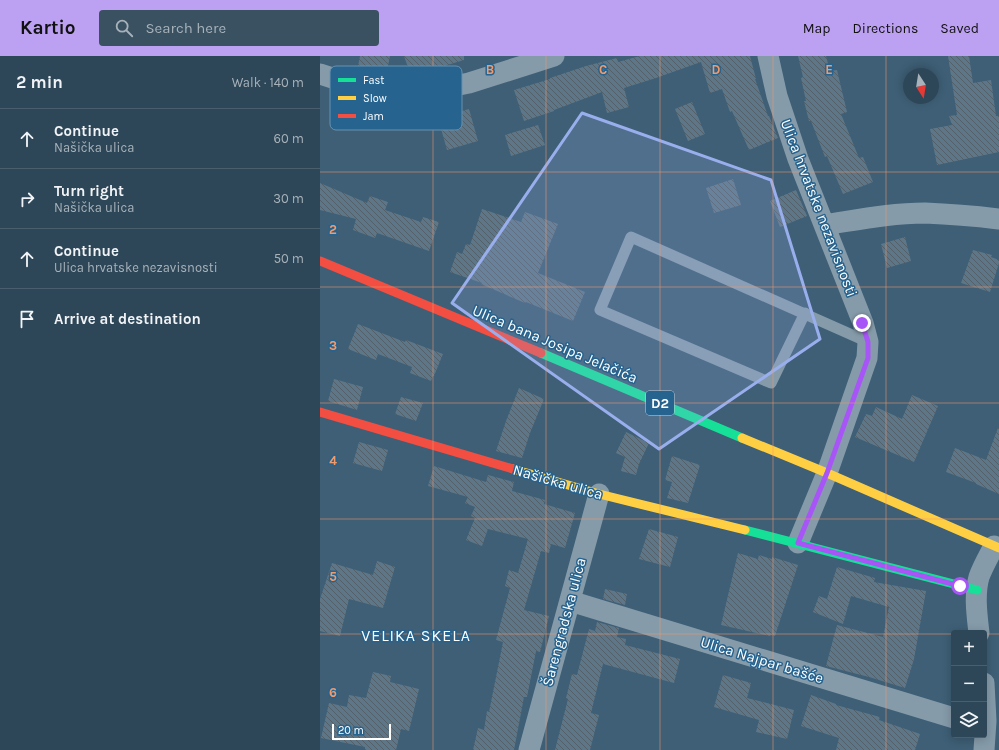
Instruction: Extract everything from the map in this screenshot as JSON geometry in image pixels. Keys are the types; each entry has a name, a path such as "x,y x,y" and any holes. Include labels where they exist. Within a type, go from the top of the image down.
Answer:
{"main road":[{"name":"Ulica bana Josipa Jelačića","path":"320,261 827,473 997,547"},
{"name":"Našička ulica","path":"320,412 599,494 798,543 977,590"}],"street":[{"path":"462,84 554,56"},
{"name":"Ulica hrvatske nezavisnosti","path":"768,56 777,96 798,159 868,342 868,358 827,473"},
{"path":"320,74 330,77"},
{"path":"824,225 887,216 924,213 953,214 999,219"},
{"path":"798,543 827,473"},
{"name":"Šarengradska ulica","path":"529,750 599,494"},
{"path":"979,630 976,604 979,578 997,547"},
{"name":"Ulica Najpar bašće","path":"570,601 951,717"},
{"path":"987,702 988,691"},
{"path":"984,738 984,750"}],"lane":[{"path":"804,313 771,384 600,310 631,237 804,313 868,342"}],"highlighted area":[{"path":"582,113 771,180 820,339 659,449 452,303"}],"building":[{"path":"360,56 390,56 388,66 358,66"},
{"path":"404,56 464,56 464,60 444,66 408,66"},
{"path":"640,56 750,56 755,79 768,116 778,138 749,150 732,111 730,112 722,89 710,93 701,62 624,88 629,107 607,113 602,92 524,121 514,90 586,66 617,58 618,62"},
{"path":"798,56 826,56 830,71 837,70 847,112 841,114 859,158 863,157 873,182 843,194 827,156 825,157 811,121 809,121 804,101 806,101 801,78 803,77"},
{"path":"948,56 969,56 973,83 991,80 996,116 999,116 999,152 937,165 930,129 952,125 949,116 957,115"},
{"path":"692,102 705,134 688,141 675,109"},
{"path":"469,109 478,141 447,150 441,130 462,130 462,111"},
{"path":"538,125 545,145 511,156 505,135"},
{"path":"733,179 741,205 714,213 706,188"},
{"path":"320,183 367,203 370,196 388,202 385,210 421,222 423,217 439,222 429,251 377,233 375,238 353,230 356,219 320,210"},
{"path":"796,190 807,216 780,227 770,201"},
{"path":"482,209 521,222 525,212 558,224 538,273 585,292 573,321 526,302 525,303 481,284 482,283 450,272 457,252 462,254 466,244 470,245"},
{"path":"905,237 911,261 887,268 881,244"},
{"path":"973,250 992,255 991,257 999,260 990,292 961,283"},
{"path":"358,324 405,342 406,340 443,354 431,381 410,373 412,367 378,354 376,360 348,349"},
{"path":"334,379 363,387 357,410 328,401"},
{"path":"519,388 544,399 530,433 522,458 496,451"},
{"path":"912,395 938,406 914,462 855,437 866,414 872,416 876,407 902,419"},
{"path":"401,397 423,403 416,421 395,414"},
{"path":"998,428 999,494 976,483 946,472 955,448 986,460"},
{"path":"626,432 649,443 639,464 636,475 621,471 625,457 616,453"},
{"path":"359,442 388,450 382,471 353,463"},
{"path":"672,456 700,465 688,503 667,498 672,482 665,480"},
{"path":"434,466 486,482 488,475 514,482 512,491 545,500 544,504 575,513 565,548 551,544 549,553 541,551 524,610 549,616 540,652 536,651 527,697 524,697 514,750 473,750 478,728 484,730 487,711 489,712 503,642 496,640 510,588 505,586 509,570 518,573 528,539 488,529 482,546 466,540 475,518 471,516 475,507 465,503 468,497 428,486"},
{"path":"649,529 678,537 670,567 639,559"},
{"path":"738,553 758,559 759,555 772,559 772,557 798,565 775,636 721,625"},
{"path":"377,561 395,567 383,608 349,599 340,636 320,631 320,599 332,563 373,575"},
{"path":"837,567 875,578 874,582 926,591 914,659 905,688 826,666 837,625 883,637 889,607 851,596 843,624 813,612 819,596 827,599"},
{"path":"605,589 627,594 625,605 603,599"},
{"path":"597,622 619,628 617,637 626,639 625,645 680,659 674,683 603,664 591,713 599,715 590,750 555,750 568,699 566,698 572,674 577,675 589,629 595,631"},
{"path":"373,672 391,676 390,682 419,689 409,731 401,729 396,750 365,750 365,747 321,738 329,703 347,707 349,695 366,698"},
{"path":"723,675 751,683 747,698 794,710 787,739 756,732 759,720 714,707"},
{"path":"811,695 836,705 880,717 879,720 920,734 915,750 836,750 839,738 801,726"}],"traffic: fast":[{"path":"541,353 742,438"},
{"path":"745,530 977,590"}],"traffic: slow":[{"path":"742,438 827,473 999,548"},
{"path":"513,469 599,494 745,530"}],"traffic: jam":[{"path":"320,261 541,353"},
{"path":"320,412 513,469"}],"district":[{"name":"VELIKA SKELA","path":"416,635"}],"route":[{"path":"862,323 868,342 868,358 827,473 798,543 960,586"}]}
